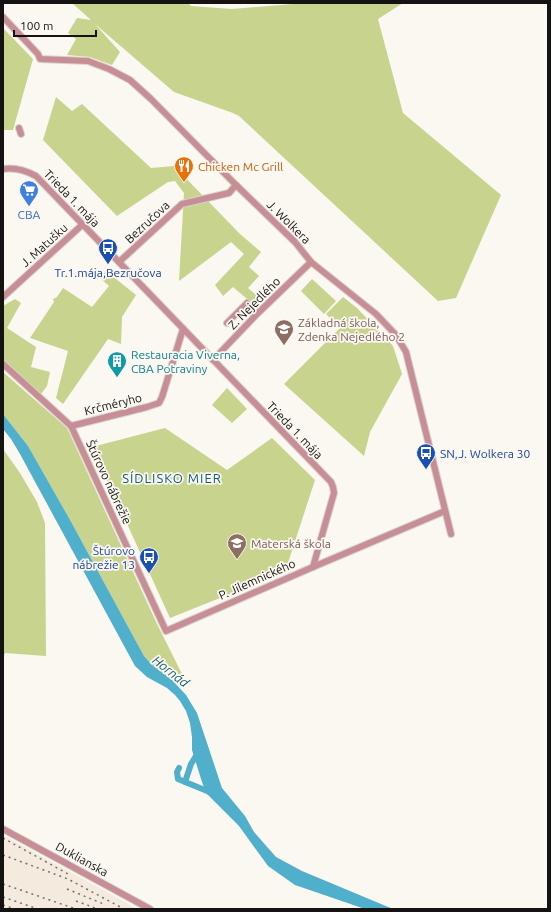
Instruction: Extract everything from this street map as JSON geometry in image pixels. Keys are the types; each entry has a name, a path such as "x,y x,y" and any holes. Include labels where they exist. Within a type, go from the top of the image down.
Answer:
{"street":[{"name":"J. Wolkera","path":"3,16 38,54 40,59 88,61 109,69 130,80 295,242 311,262 376,314 396,335 406,352 451,534"},
{"name":"Trieda 1. mája","path":"3,169 20,169 28,171 36,176 332,484 334,493 313,567"},
{"name":"Bezručova","path":"119,262 182,204 229,193 236,185"},
{"name":"J. Matušku","path":"3,297 82,225"},
{"name":"Z. Nejedlého","path":"213,360 257,314 311,262"},
{"name":"Z. Nejedlého","path":"226,323 247,303"},
{"name":"Krčméryho","path":"71,426 159,403 183,329"},
{"name":"Štúrovo nábrežie","path":"3,364 71,426 166,631"},
{"name":"P. Jilemnického","path":"166,631 445,511"},
{"name":"Duklianska","path":"3,829 150,909"}],"shaded area":[{"path":"3,835 125,902 136,909 3,909"}],"green space":[{"path":"72,3 188,3 191,6 232,9 305,3 403,3 378,19 403,113 501,195 456,298 438,301 239,116 174,92 95,24 120,52 112,65 90,57 67,55 76,39 68,33 77,18 91,20"},
{"path":"3,28 33,59 13,130 4,130 3,128"},
{"path":"56,97 72,111 82,104 151,168 174,166 240,234 261,252 249,267 259,276 248,288 260,298 253,304 233,287 223,296 215,285 244,254 231,242 179,281 184,193 175,181 168,182 117,216 43,140"},
{"path":"106,271 136,295 122,317 121,344 108,339 63,404 56,398 68,351 30,338 54,302 53,299 57,297 63,288 92,307 109,286 100,278"},
{"path":"312,279 336,301 324,314 301,291"},
{"path":"343,297 357,308 393,346 402,374 370,432 364,456 284,384 340,328 326,314"},
{"path":"15,299 21,303 7,328 36,347 31,367 50,372 47,386 41,394 3,362 3,306"},
{"path":"3,372 67,428 157,624 182,674 172,680 152,665 144,656 28,446 3,414"},
{"path":"227,388 247,409 232,423 212,405"},
{"path":"165,428 227,470 272,438 315,480 285,572 170,618 92,447"},
{"path":"3,449 20,473 37,502 45,523 46,656 5,653 3,659"}],"water":[{"path":"3,414 28,446 144,656 152,665 172,680 186,695 197,713 222,788 245,816 254,832 276,857 302,871 393,909 365,909 295,885 268,866 239,826 206,793 192,750 190,723 186,711 175,695 167,688 147,677 135,666 20,454 3,429"}],"waterway":[{"path":"185,782 191,764 199,751"},
{"path":"179,768 177,772 178,779 212,793"}],"railway":[{"path":"3,838 68,874"},
{"path":"3,855 68,879 124,909"},
{"path":"3,884 76,909"},
{"path":"67,889 106,905"},
{"path":"3,897 38,909"},
{"path":"76,901 98,909"},
{"path":"3,905 15,909"}],"place":[{"name":"Chicken Mc Grill","path":"184,183"},
{"name":"CBA","path":"29,207"},
{"name":"Tr.1.mája,Bezručova","path":"108,265"},
{"name":"Základná škola, Zdenka Nejedlého 2","path":"284,346"},
{"name":"Restauracia Viverna, CBA Potraviny","path":"117,378"},
{"name":"SN,J. Wolkera 30","path":"426,470"},
{"name":"Materská škola","path":"237,560"},
{"name":"Štúrovo nábrežie 13","path":"149,574"}],"district":[{"name":"SÍDLISKO MIER","path":"172,478"}],"water label":[{"name":"Hornád","path":"171,671"}]}
